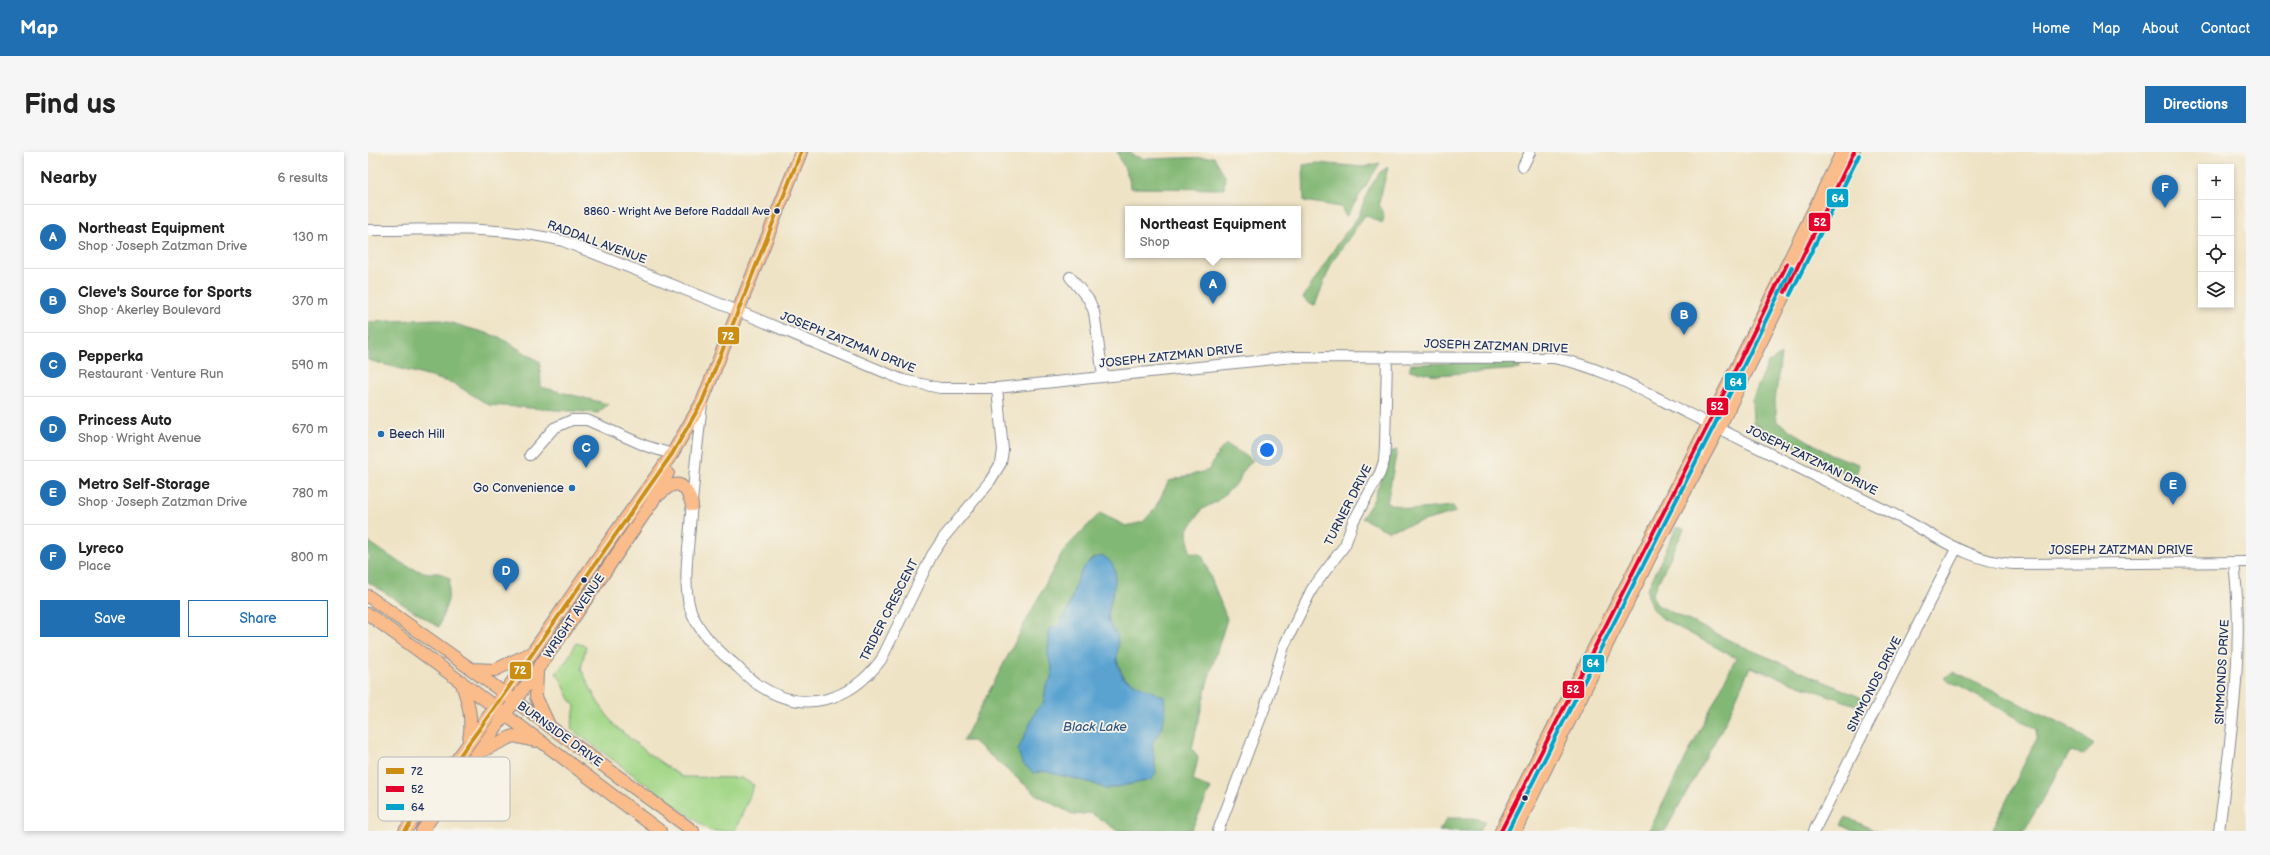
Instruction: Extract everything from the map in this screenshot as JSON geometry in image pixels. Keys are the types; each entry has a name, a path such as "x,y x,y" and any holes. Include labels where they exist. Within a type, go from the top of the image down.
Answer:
{"main road":[{"name":"WRIGHT AVENUE","path":"459,757 615,533 672,454 702,402 801,152"},
{"path":"1515,831 1714,426 1842,152"},
{"path":"1501,831 1632,573 1714,426 1854,152"},
{"name":"WRIGHT AVENUE","path":"475,757 516,702 653,500 672,465 672,454"},
{"path":"653,500 668,486 676,484 683,486 688,492 692,505"},
{"path":"615,533 619,540 617,553"},
{"name":"BURNSIDE DRIVE","path":"368,596 550,726 693,831"},
{"name":"BURNSIDE DRIVE","path":"368,614 507,714 542,744 660,831"},
{"path":"471,669 495,670 532,652"},
{"path":"538,669 536,697 550,726"},
{"path":"461,681 471,711 472,726 469,744"},
{"path":"479,752 513,736 522,736 542,744"},
{"name":"WRIGHT AVENUE","path":"405,831 412,821"},
{"name":"WRIGHT AVENUE","path":"422,831 429,821"}],"street":[{"path":"1523,166 1530,152"},
{"name":"RADDALL AVENUE","path":"368,230 500,230 539,235 562,241 738,311"},
{"path":"1070,277 1089,300 1094,312 1103,376"},
{"name":"JOSEPH ZATZMAN DRIVE","path":"738,311 903,380 940,388 997,388 1293,357 1554,358 1575,362 1595,369 1888,511 1956,548 1987,561 2004,564 2246,562"},
{"name":"TURNER DRIVE","path":"1218,831 1266,704 1284,646 1312,589 1345,545 1353,522 1380,473 1384,461 1385,446 1387,357"},
{"name":"TRIDER CRESCENT","path":"702,402 687,570 690,608 701,630 722,654 746,675 772,693 785,698 807,702 846,693 868,676 881,660 932,555 944,537 990,481 1001,463 1003,450 997,388"},
{"path":"530,455 554,428 572,420 587,420 646,446 672,454"},
{"name":"SIMMONDS DRIVE","path":"1814,831 1956,548"},
{"name":"SIMMONDS DRIVE","path":"2219,831 2236,700 2238,595 2234,563"}],"green space":[{"path":"1117,152 1131,152 1131,155 1145,159 1214,157 1225,176 1224,189 1130,188 1129,178"},
{"path":"1317,163 1363,167 1380,163 1346,217 1341,207 1304,201 1303,165"},
{"path":"1388,167 1379,203 1384,218 1382,223 1365,215 1332,262 1315,305 1310,304 1303,298 1340,240 1358,217 1369,189 1380,172"},
{"path":"438,319 499,337 540,362 541,387 608,404 598,413 489,405 453,383 368,360 368,322"},
{"path":"1781,354 1775,401 1777,422 1830,454 1859,464 1856,479 1753,423 1752,400 1768,363"},
{"path":"1520,362 1520,369 1436,375 1409,370 1411,364"},
{"path":"1226,444 1253,460 1242,472 1239,481 1216,502 1202,509 1187,531 1190,552 1202,555 1227,619 1208,680 1192,748 1198,758 1193,781 1211,788 1192,829 1175,831 1118,831 1091,813 1074,815 1037,795 973,741 963,741 1063,551 1100,513 1126,526 1143,522 1154,510 1169,481 1209,470 1218,453","holes":["1094,557 1114,588 1108,616 1109,624 1117,635 1117,661 1124,678 1149,691 1158,735 1152,743 1156,773 1151,780 1106,789 1092,783 1044,771 1034,773 1018,750 1037,709 1044,702 1046,686 1052,678 1052,666 1048,655 1049,629 1059,626 1068,609 1080,573"]},
{"path":"1397,450 1387,503 1411,510 1453,506 1456,512 1388,531 1362,518 1373,501 1390,452"},
{"path":"1677,527 1684,529 1652,595 1657,605 1735,643 1862,698 1855,705 1750,667 1725,723 1665,831 1649,831 1736,658 1663,619 1654,610 1650,603 1647,590"},
{"path":"368,541 394,559 409,567 428,573 439,573 450,579 448,600 439,627 368,582"},
{"path":"576,643 586,646 581,669 597,701 614,725 649,754 682,777 741,778 754,785 735,831 710,831 571,729 575,706 569,698 556,673 567,660"},
{"path":"1953,672 2071,728 2094,745 2083,755 2070,752 2024,831 1992,831 2036,739 2037,729 1944,678"},
{"path":"1846,817 1876,831 1853,831 1841,825"},
{"path":"1448,818 1474,818 1485,821 1480,831 1439,831"}],"water":[{"name":"Black Lake","path":"1103,556 1111,562 1114,569 1115,577 1108,611 1108,619 1110,626 1117,635 1117,660 1119,669 1123,678 1164,697 1165,711 1164,721 1160,731 1152,743 1156,773 1151,780 1106,789 1092,783 1044,771 1034,773 1022,763 1018,750 1037,709 1044,702 1046,686 1051,678 1052,666 1048,655 1049,629 1059,625 1069,606 1077,581 1084,567 1095,558"}],"transit line":[{"name":"72","path":"459,757 672,454 702,402 801,152"},
{"name":"52","path":"1785,292 1854,152"},
{"name":"64","path":"1790,295 1859,155"},
{"name":"52","path":"1501,831 1709,423 1787,264"},
{"name":"64","path":"1508,831 1714,426 1792,267"},
{"name":"72","path":"405,831 412,821"}],"place":[{"name":"Lyreco","path":"2165,208"},
{"name":"8860 - Wright Ave Before Raddall Ave","path":"777,211"},
{"name":"Northeast Equipment","path":"1213,304"},
{"name":"Cleve's Source for Sports","path":"1684,335"},
{"name":"Beech Hill","path":"381,434"},
{"name":"Pepperka","path":"586,468"},
{"name":"Go Convenience","path":"572,488"},
{"name":"Metro Self-Storage","path":"2173,505"},
{"name":"Princess Auto","path":"506,591"}]}
